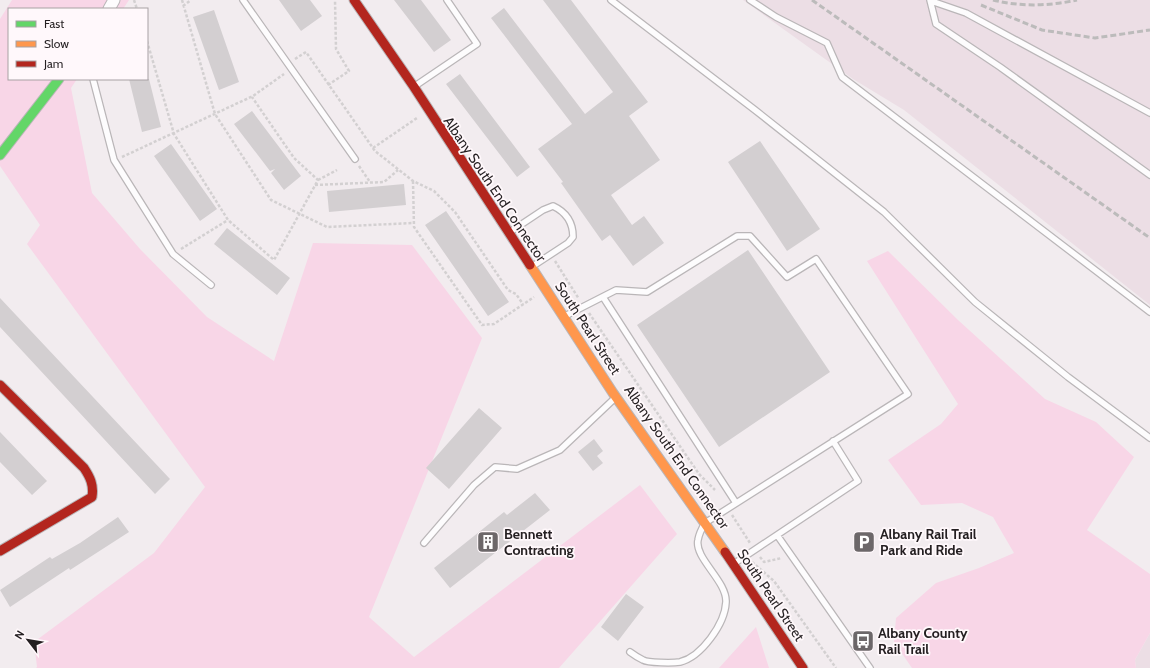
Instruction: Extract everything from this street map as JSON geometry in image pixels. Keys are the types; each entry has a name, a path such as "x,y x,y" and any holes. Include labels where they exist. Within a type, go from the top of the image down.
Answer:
{"main road":[{"name":"South Pearl Street","path":"354,0 414,87 616,397 705,523 801,667"},
{"path":"0,155 58,80"},
{"path":"0,385 84,468 91,478 94,489 92,497 0,551"}],"lane":[{"path":"244,0 355,159"},
{"path":"414,87 477,44 447,0"},
{"path":"611,0 755,110 884,212 975,302 1068,377 1150,438"},
{"path":"750,0 776,17 827,43 842,77 1150,312"},
{"path":"931,0 966,13 1150,113"},
{"path":"931,0 936,24 1000,67 1150,175"},
{"path":"93,80 114,160 174,254 211,285"},
{"path":"509,233 543,210 553,206 563,211 574,228 574,237 568,243 531,267"},
{"path":"564,317 616,290 647,292 737,236 750,236 787,276 816,259 908,394 705,523 697,541 699,550 718,577 726,601 724,616 715,634 700,651 680,662 644,661 630,652"},
{"path":"603,296 736,503"},
{"path":"424,544 474,485 495,467 517,470 560,450 616,397"},
{"path":"733,564 858,482 833,441"},
{"path":"777,535 870,668"}],"path":[{"path":"182,0 215,114 271,200 327,227 414,223"},
{"path":"183,6 191,0"},
{"path":"328,85 350,71 336,50 335,0"},
{"path":"148,44 174,134 228,220 274,260 318,180 337,170"},
{"path":"114,160 174,134 252,97 290,67 306,52 373,148 413,181 434,191 455,212 508,290 516,294 523,304"},
{"path":"252,97 294,158 318,180"},
{"path":"373,148 417,118"},
{"path":"355,159 370,183"},
{"path":"315,186 384,182 398,170"},
{"path":"413,181 414,227 482,325 494,324 546,289"},
{"path":"174,254 228,220"},
{"path":"747,555 755,566 774,581 836,668"}],"shaded area":[{"path":"12,0 129,0 124,8 8,8 8,80 76,80 71,88 92,193 140,249 207,317 274,361 313,243 412,245 482,338 369,617 414,657 640,485 677,534 559,668 36,668 34,642 154,553 205,487 27,244 40,225 0,166 0,19"},
{"path":"743,0 1150,0 1150,305 904,110 853,79"},
{"path":"888,251 958,320 1045,399 1096,422 1134,457 1087,530 1150,574 1150,633 1135,660 1136,668 912,668 894,642 896,618 936,583 979,568 1014,553 993,517 962,503 921,505 888,460 941,424 958,404 867,261"},
{"path":"756,627 769,668 719,668"},
{"path":"1150,633 1150,668 1136,668 1135,660"}],"building":[{"path":"279,0 310,0 322,16 301,31"},
{"path":"394,0 421,0 451,40 434,52"},
{"path":"543,0 571,0 648,102 629,116 660,160 611,195 632,225 644,216 664,243 633,266 610,235 602,241 561,183 563,182 538,149 572,124 491,18 504,8 585,114 613,92"},
{"path":"214,10 239,82 219,90 193,17"},
{"path":"460,74 530,167 517,177 446,84"},
{"path":"149,79 161,127 142,132 129,80"},
{"path":"252,111 301,176 284,190 271,173 275,169 270,171 234,124"},
{"path":"760,141 820,229 787,251 728,162"},
{"path":"171,144 217,209 200,221 154,156"},
{"path":"404,184 406,205 329,212 327,191"},
{"path":"446,211 509,302 488,316 425,225"},
{"path":"227,228 290,278 277,295 214,244"},
{"path":"748,250 830,372 719,447 637,325"},
{"path":"0,298 170,479 155,494 0,327"},
{"path":"479,408 502,428 449,489 426,468"},
{"path":"0,432 47,481 32,495 0,462"},
{"path":"594,439 603,451 597,456 603,463 593,471 578,452"},
{"name":"Bennett Contracting","path":"535,493 550,510 450,588 434,568 504,512 507,515"},
{"path":"118,517 129,532 70,570 69,568 10,607 0,590 50,557 52,559 80,543"},
{"path":"626,594 644,607 618,641 601,627"}],"railway":[{"path":"812,0 1150,238"},
{"path":"993,0 1024,5 1056,4 1077,0"},
{"path":"981,5 1042,30 1095,38 1150,30"}],"traffic: fast":[{"path":"0,155 58,80"}],"traffic: slow":[{"path":"530,265 613,393 725,552"}],"traffic: jam":[{"path":"354,0 414,87 530,265"},
{"path":"0,385 84,468 91,481 92,489 92,497 0,551"},
{"path":"725,552 803,668"}],"place":[{"name":"Bennett Contracting","path":"488,542"},
{"name":"Albany Rail Trail Park and Ride","path":"864,542"},
{"name":"Albany County Rail Trail","path":"863,641"}]}
